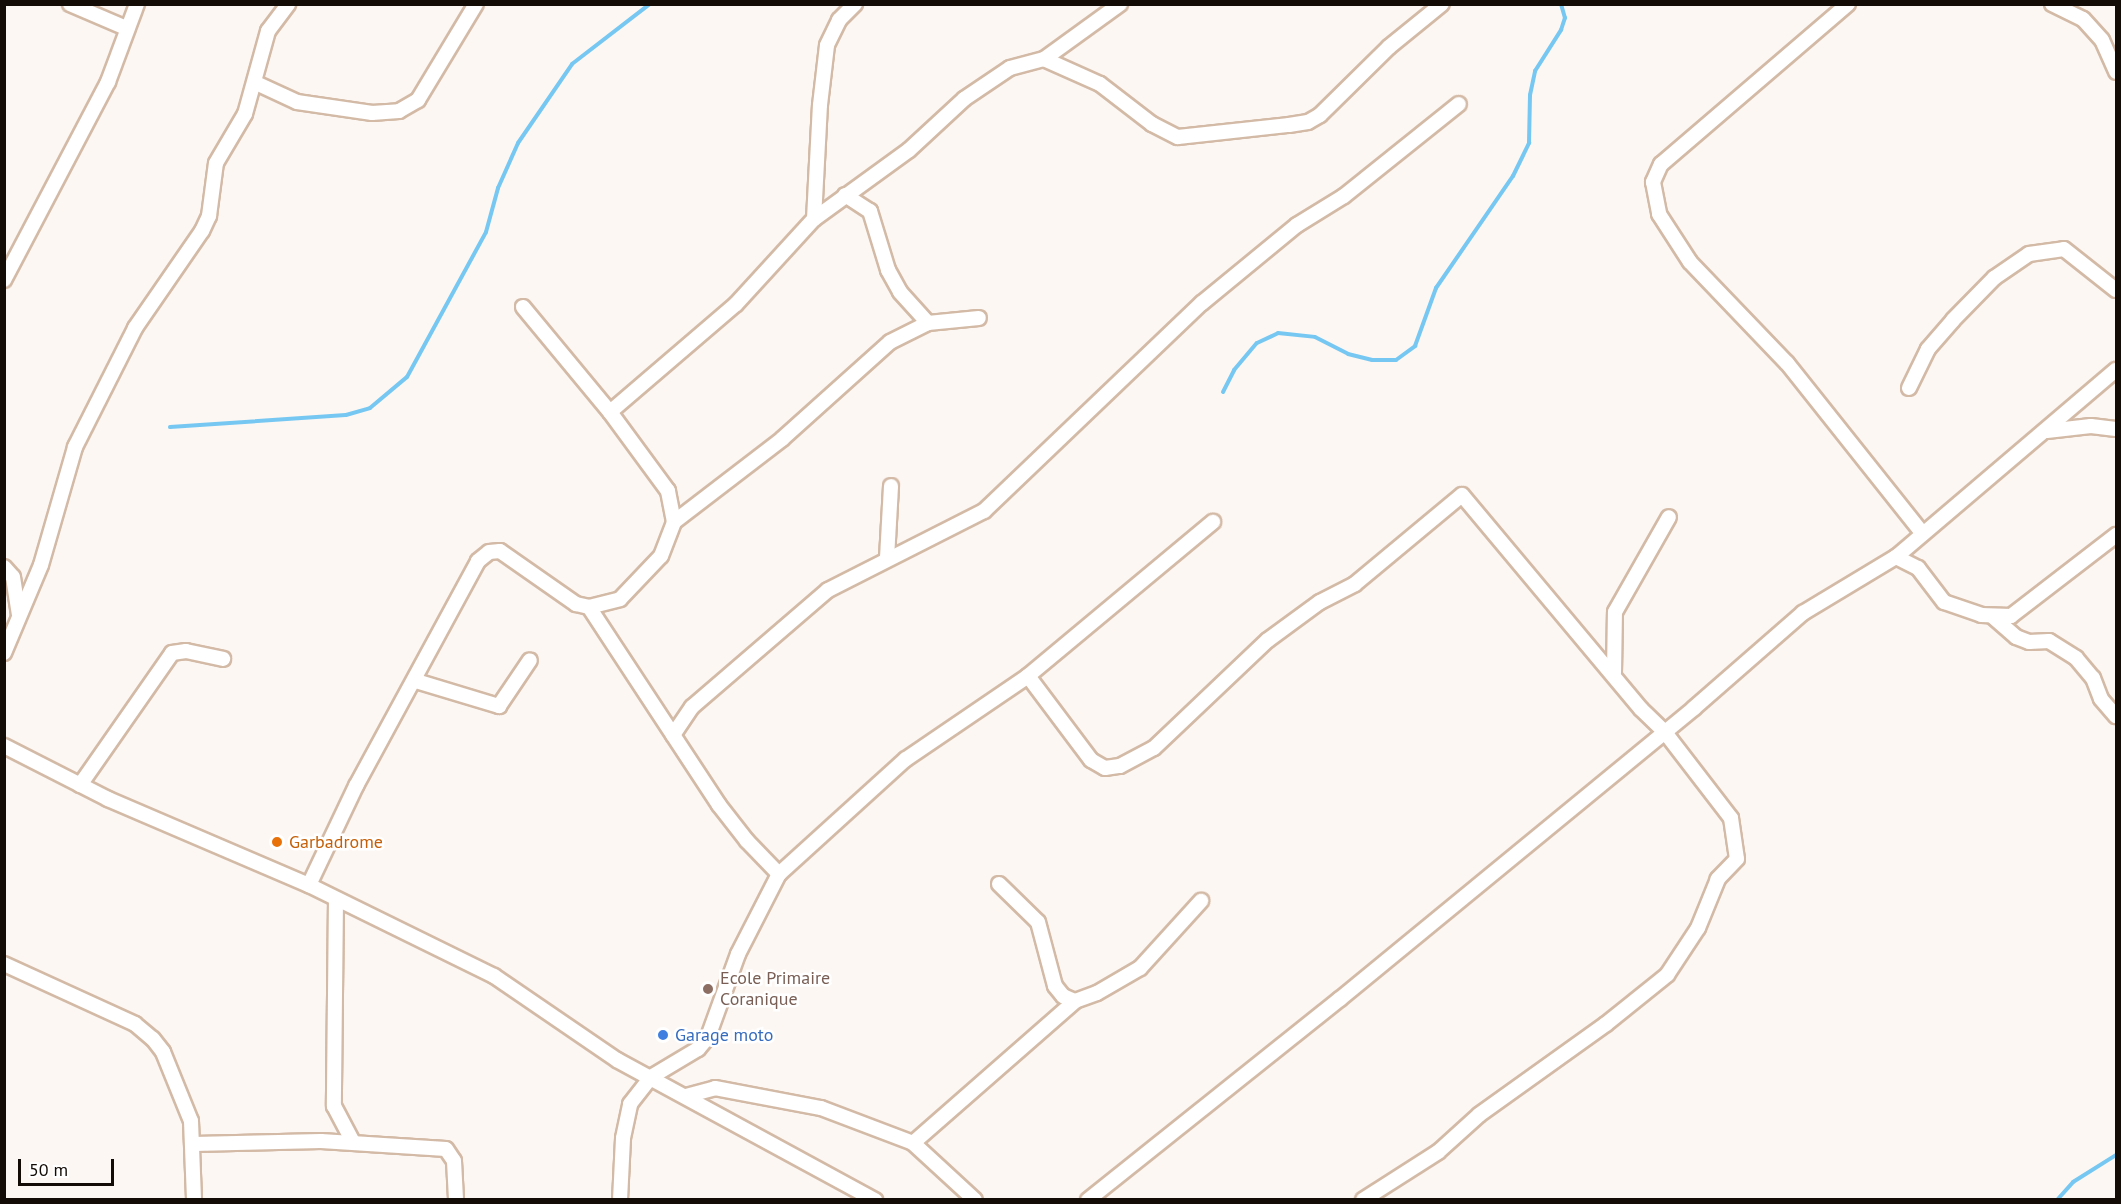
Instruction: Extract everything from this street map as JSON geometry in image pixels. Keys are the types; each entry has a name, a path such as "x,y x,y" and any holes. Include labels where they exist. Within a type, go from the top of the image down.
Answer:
{"street":[{"path":"70,4 126,28"},
{"path":"4,280 108,82 126,28 137,4"},
{"path":"4,653 41,565 75,447 135,328 202,231 209,216 216,163 245,114 256,83 260,51 268,32 288,4"},
{"path":"256,83 297,102 372,113 399,111 418,100 476,4"},
{"path":"814,219 820,105 827,45 839,20 855,4"},
{"path":"610,412 736,304 814,219 909,150 982,86 1016,65 1044,59 1120,4"},
{"path":"1044,59 1100,84 1152,124 1178,137 1289,125 1320,115 1389,47 1442,4"},
{"path":"1848,4 1661,164 1653,182 1659,214 1690,262 1787,363 1923,534"},
{"path":"2052,4 2089,26 2102,40 2116,72"},
{"path":"673,735 692,707 789,621 828,590 984,511 1202,303 1297,225 1344,196 1459,104"},
{"path":"845,195 870,211 888,270 900,292 928,323"},
{"path":"1909,388 1928,349 1953,320 1994,278 2029,254 2064,249 2116,290"},
{"path":"524,307 610,412 668,491 674,522"},
{"path":"309,885 356,786 416,681 478,561 489,552 500,550 576,604 589,608 620,599 661,556 674,522 782,439 890,342 928,323 979,318"},
{"path":"1088,1200 1334,1004 1803,613 1896,557 2116,370"},
{"path":"2039,434 2071,427 2116,429"},
{"path":"888,558 891,486"},
{"path":"1028,676 1091,760 1105,768 1120,766 1154,748 1268,640 1320,602 1354,584 1462,495 1614,673 1641,709 1664,731 1713,791 1731,818 1737,840 1737,859 1718,879 1705,914 1679,960 1632,1004 1479,1115 1438,1152 1363,1200"},
{"path":"1614,673 1615,612 1669,517"},
{"path":"620,1200 623,1138 630,1104 651,1077 698,1049 708,1037 738,954 779,874 906,759 1028,676 1213,522"},
{"path":"1896,557 1918,568 1944,602 1992,616 2011,616 2022,611 2114,542"},
{"path":"4,567 13,577 20,614"},
{"path":"589,608 747,842 779,874"},
{"path":"1992,616 2016,637 2029,642 2049,641 2082,663 2101,699 2116,716"},
{"path":"80,785 172,653 186,651 224,659"},
{"path":"416,681 499,706 530,660"},
{"path":"4,746 80,785 309,885 494,976 617,1060 875,1200"},
{"path":"999,884 1038,922 1055,986 1063,996 1075,1000"},
{"path":"336,899 334,1106 353,1142"},
{"path":"913,1143 1075,1000 1097,993 1140,968 1201,901"},
{"path":"4,964 135,1024 153,1039 163,1052 186,1105 194,1144 194,1200"},
{"path":"686,1096 715,1088 821,1108 913,1143 975,1200"},
{"path":"194,1144 353,1142 446,1149 454,1161 456,1200"}],"waterway":[{"path":"170,427 346,415 370,408 407,377 486,232 498,188 518,143 572,64 650,4"},
{"path":"1223,392 1234,370 1257,343 1278,333 1315,337 1348,354 1372,360 1396,360 1415,346 1436,288 1513,176 1529,143 1530,95 1535,71 1561,30 1565,18 1561,4"},
{"path":"2057,1200 2073,1182 2116,1155"}],"place":[{"name":"Garbadrome","path":"277,842"},
{"name":"Ecole Primaire Coranique","path":"708,989"},
{"name":"Garage moto","path":"663,1035"}]}
